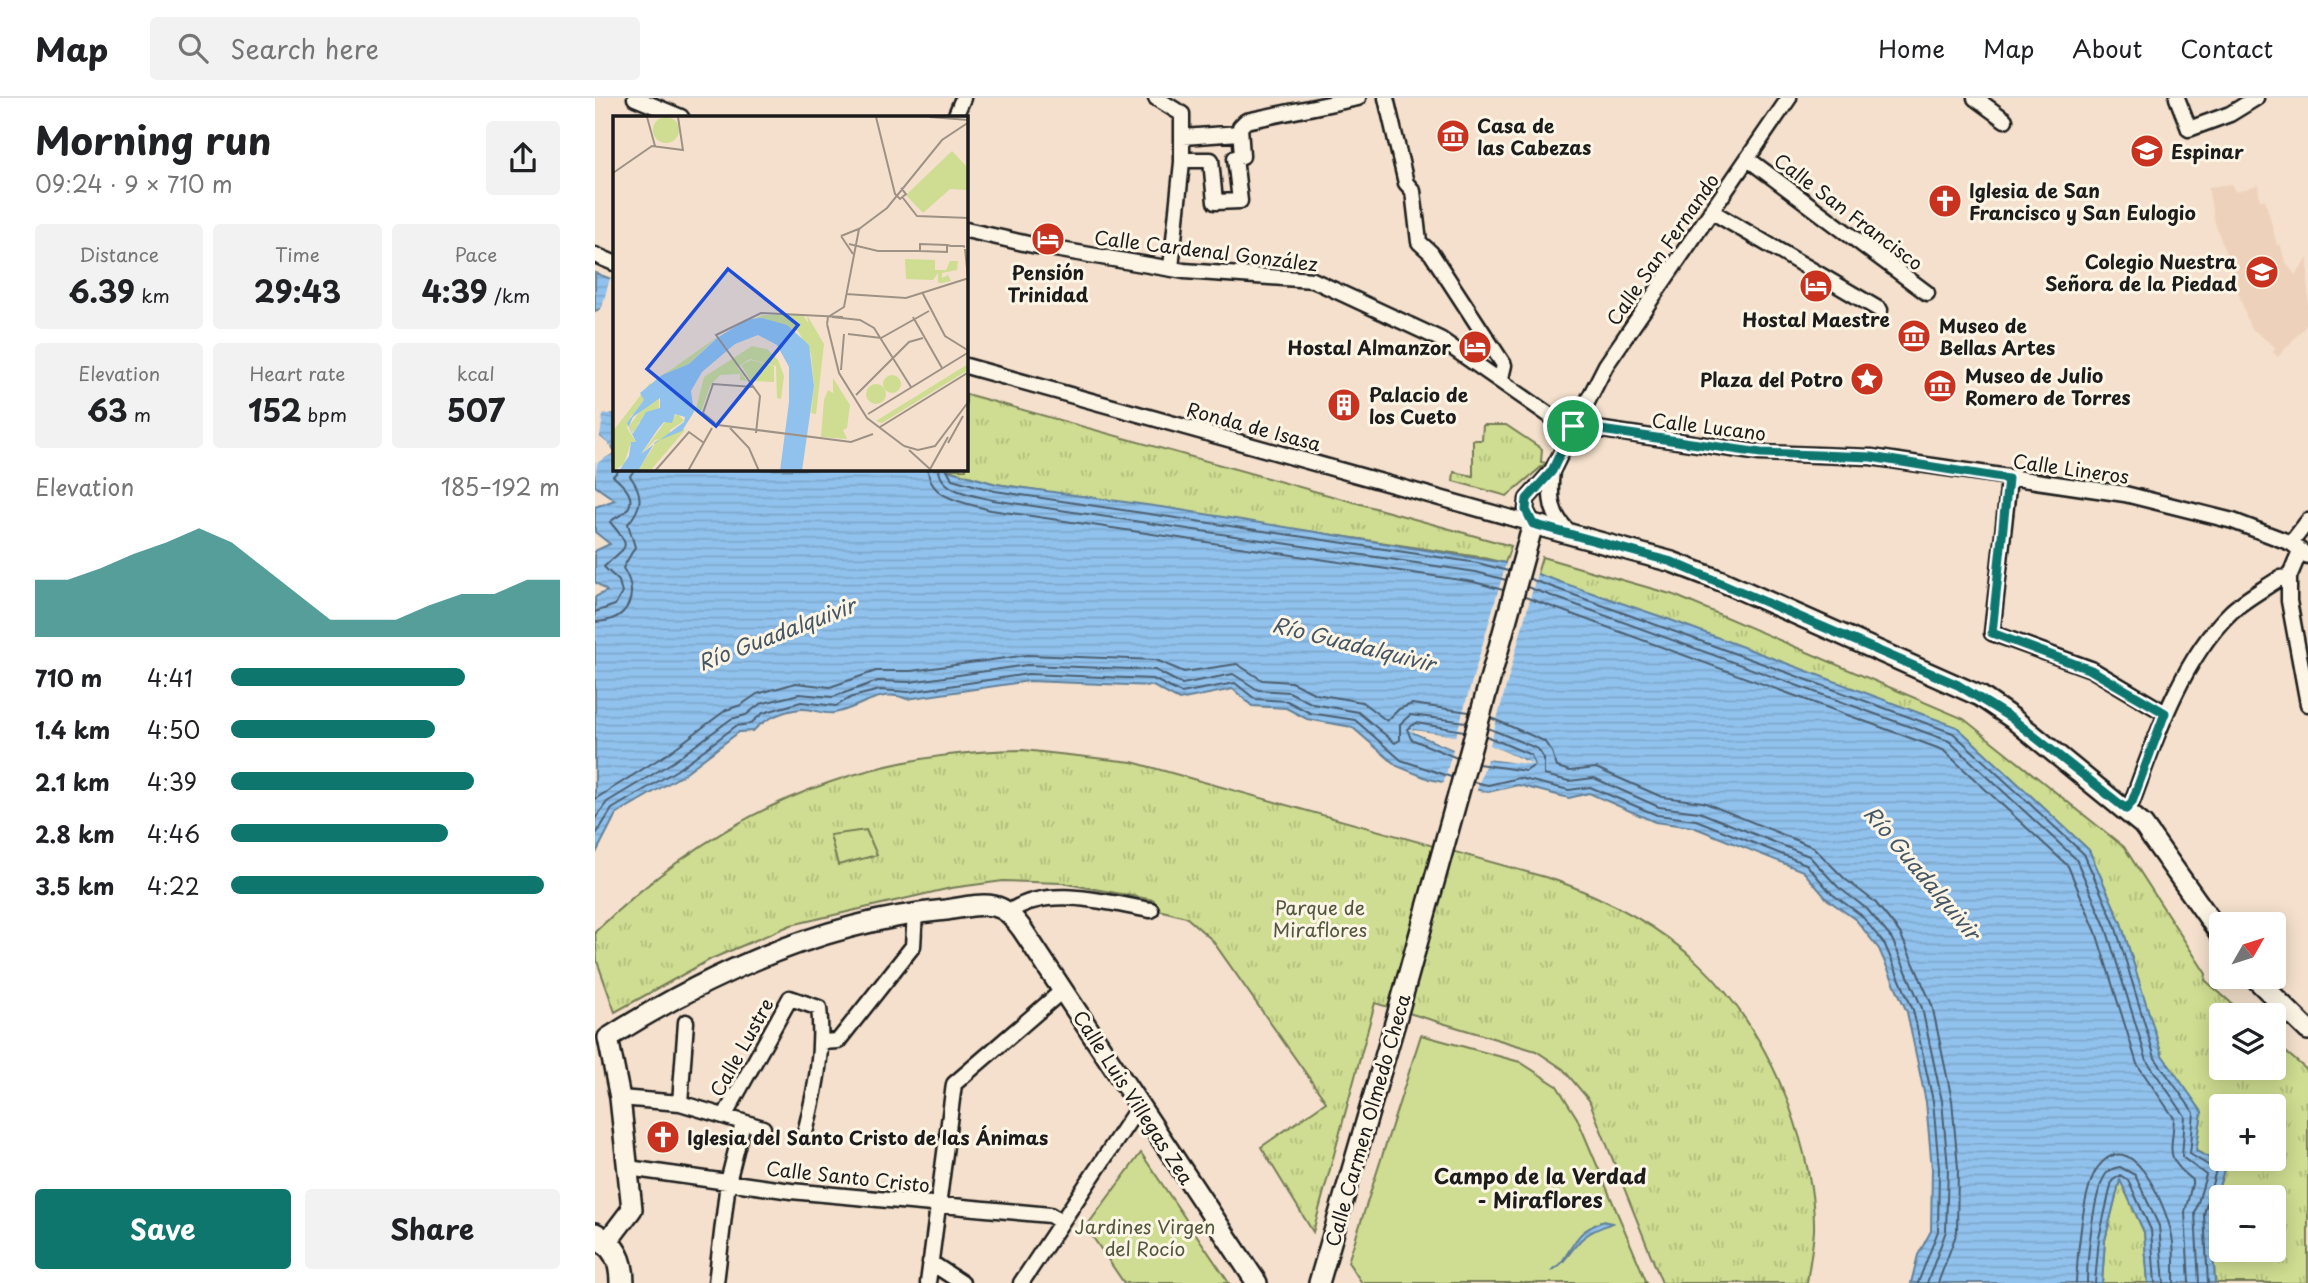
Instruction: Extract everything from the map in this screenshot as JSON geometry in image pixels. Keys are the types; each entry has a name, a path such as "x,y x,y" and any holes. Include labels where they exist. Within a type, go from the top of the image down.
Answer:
{"main road":[{"path":"601,1238 617,1254 622,1268 622,1283"}],"street":[{"path":"635,98 679,116"},
{"path":"955,116 963,98"},
{"path":"1156,98 1182,114 1182,161 1171,268"},
{"path":"1183,137 1243,127 1358,98"},
{"path":"1385,98 1409,187 1413,191 1419,242 1431,253 1504,365 1501,378"},
{"name":"Calle San Fernando","path":"1552,471 1606,365 1789,98"},
{"path":"1975,98 2005,120"},
{"path":"2177,98 2189,129 2230,114 2256,98"},
{"path":"1182,161 1211,160 1215,202 1243,200 1235,158 1242,156 1243,127"},
{"name":"Calle San Francisco","path":"1748,159 1927,293"},
{"path":"1711,211 1879,310"},
{"name":"Calle Cardenal González","path":"968,230 1171,268 1313,280 1440,339 1501,378 1560,422 1573,426"},
{"path":"595,256 613,263"},
{"name":"Ronda de Isasa","path":"968,367 1530,534"},
{"name":"Calle Lucano","path":"1573,426 1761,453 1841,456"},
{"name":"Calle Lineros","path":"1841,456 1871,457 2125,494 2233,521 2300,550"},
{"path":"1552,471 1527,499 1530,534 1575,536 1707,575 1958,685 2011,718 2126,809 2155,841 2209,918"},
{"path":"1552,471 1550,493 1554,511 1565,528 1575,536"},
{"path":"2008,479 1992,633 2091,670 2165,713"},
{"path":"2308,521 2289,577 2290,601 2308,704"},
{"name":"Calle Carmen Olmedo Checa","path":"1319,1283 1397,1016 1530,534"},
{"path":"2126,809 2132,802 2165,713 2195,661 2232,611 2280,578 2289,577"},
{"path":"601,1238 632,1209 620,1098 608,1038 677,995 722,973 856,925 915,912 993,905 1009,912 1022,903 1038,898 1077,898 1151,910"},
{"path":"804,1137 819,1077 823,1042 838,1041 913,946 915,912"},
{"name":"Calle Luis Villegas Zea","path":"1009,912 1257,1283"},
{"path":"2266,989 2308,1030"},
{"path":"928,1283 954,1084 1063,990"},
{"name":"Calle Lustre","path":"725,1115 790,998 820,1008 823,1042"},
{"path":"680,1103 686,1022"},
{"path":"620,1098 680,1103 763,1128"},
{"path":"1021,1283 1139,1106"},
{"path":"716,1283 728,1182 743,1122"},
{"name":"Calle Santo Cristo","path":"628,1168 938,1206 1051,1215 1061,1222"},
{"path":"930,1262 962,1283"}],"shaded area":[{"name":"Colegio Nuestra Señora de la Piedad","path":"2232,184 2235,192 2258,185 2260,201 2265,199 2277,245 2280,244 2285,261 2295,275 2308,258 2308,323 2278,357 2273,352 2276,348 2250,327 2214,219 2208,187"}],"green space":[{"path":"968,395 1511,546 1505,563 996,484 951,471 968,471"},
{"path":"1483,425 1506,425 1542,449 1541,462 1546,463 1507,496 1453,481 1454,472 1473,476 1473,440 1482,440"},
{"path":"1542,557 1674,595 1964,719 2124,847 2206,974 2205,980 2209,984 2209,989 2215,989 2231,1003 2209,1003 2209,1080 2286,1080 2286,1052 2308,1071 2308,1283 2215,1283 2214,1262 2286,1262 2286,1185 2219,1185 2224,1171 2286,1171 2286,1094 2209,1094 2209,1158 2196,1151 2202,1112 2162,1056 2121,923 2089,850 1957,727 1537,574"},
{"name":"Parque de Miraflores","path":"1023,750 1132,762 1552,879 1633,915 1667,938 1698,963 1726,992 1750,1025 1771,1063 1789,1105 1803,1151 1814,1214 1807,1283 1662,1283 1589,1100 1563,1069 1536,1051 1375,1003 1313,1232 1261,1147 1326,1102 1212,940 1186,917 1154,909 1154,900 1062,883 1003,881 951,888 791,925 711,959 615,1012 597,961 595,932 641,890 689,854 739,823 791,797 845,777 901,763 961,754"},
{"path":"866,830 877,855 838,865 830,835"},
{"path":"1421,1035 1520,1062 1557,1086 1577,1118 1647,1283 1362,1283 1348,1262"},
{"name":"Jardines Virgen del Rocío","path":"1141,1153 1229,1283 1124,1283 1086,1227"},
{"path":"2120,1179 2144,1232 2148,1283 2102,1283 2105,1240"}],"water":[{"path":"595,273 613,280 613,282 602,308 595,311"},
{"path":"613,413 613,449 600,437 595,414"},
{"name":"Río Guadalquivir","path":"613,453 613,471 951,471 996,484 1168,508 1505,563 1668,619 1957,727 2089,850 2121,923 2162,1055 2202,1112 2196,1151 2209,1158 2209,1171 2224,1171 2219,1185 2209,1185 2209,1262 2214,1262 2215,1283 2148,1283 2144,1232 2120,1180 2105,1240 2102,1283 1911,1283 1918,1255 1931,1231 1932,1169 1926,1102 1907,1012 1879,949 1856,920 1827,899 1803,871 1693,827 1655,822 1589,793 1569,798 1518,785 1488,792 1429,779 1397,766 1352,727 1307,719 1286,708 1252,706 1233,689 1179,700 1153,686 1029,681 907,699 897,696 878,697 834,713 806,709 788,711 769,719 753,731 739,732 681,776 616,814 595,855 595,597 607,591 595,582 595,551 610,544 595,532 595,507 615,500 595,486 595,462","holes":["1414,730 1473,740 1525,760 1511,761 1468,755 1414,733"]},
{"path":"1603,1221 1612,1223 1585,1236 1562,1262 1575,1241 1582,1233"}],"pier":[{"path":"610,278 613,280 613,316 602,311 595,314 602,307"},
{"path":"595,322 613,327 613,355 595,349 598,327"},
{"path":"595,368 613,371 613,374 610,374 607,395 613,398 613,403 595,398"},
{"path":"613,410 613,413 603,415 600,437 611,446 613,454 597,463 595,480 595,459 611,452 595,440 595,411"},
{"path":"1507,560 1538,570 1490,745 1535,765 1487,759 1476,793 1443,785 1453,749 1407,729 1456,736","holes":["1427,735 1472,743 1516,760 1470,751"]}],"place":[{"name":"Casa de las Cabezas","path":"1453,136"},
{"name":"Espinar","path":"2147,151"},
{"name":"Iglesia de San Francisco y San Eulogio","path":"1945,201"},
{"name":"Pensión Trinidad","path":"1048,239"},
{"name":"Colegio Nuestra Señora de la Piedad","path":"2262,272"},
{"name":"Hostal Maestre","path":"1816,286"},
{"name":"Museo de Bellas Artes","path":"1914,336"},
{"name":"Hostal Almanzor","path":"1475,347"},
{"name":"Plaza del Potro","path":"1867,379"},
{"name":"Museo de Julio Romero de Torres","path":"1940,386"},
{"name":"Palacio de los Cueto","path":"1344,405"},
{"name":"Iglesia del Santo Cristo de las Ánimas","path":"663,1137"}],"district":[{"name":"Campo de la Verdad - Miraflores","path":"1540,1187"}],"route":[{"path":"1573,426 1761,453 1871,457 2008,479 1992,633 2070,660 2165,713 2132,802 2126,809 2011,718 1980,696 1958,685 1672,562 1533,524 1526,510 1527,499 1552,471 1573,426"}]}
